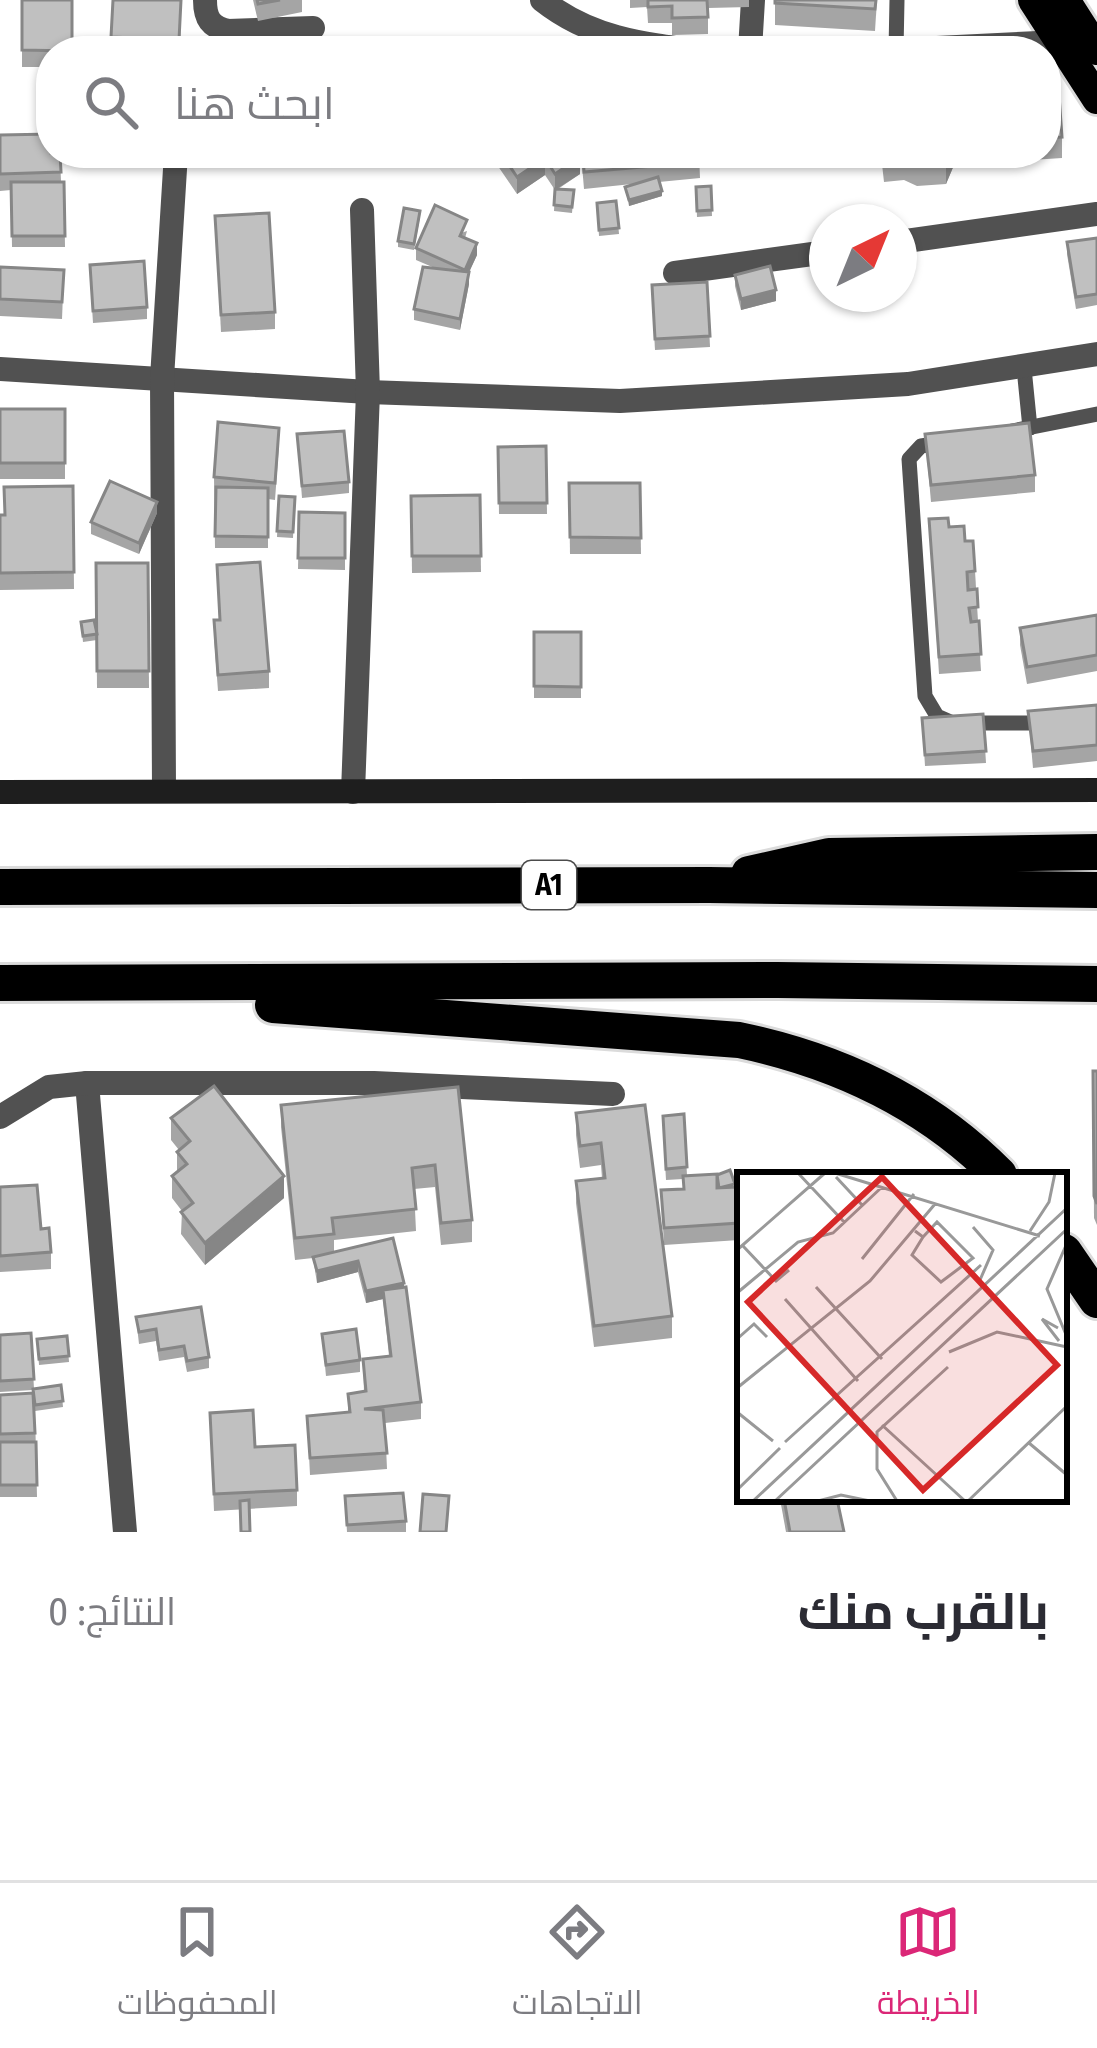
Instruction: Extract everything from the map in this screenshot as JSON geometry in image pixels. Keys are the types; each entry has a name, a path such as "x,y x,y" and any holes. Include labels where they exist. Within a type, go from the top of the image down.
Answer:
{"highway":[{"path":"709,885 829,856 1093,852"},
{"name":"A1","path":"0,887 709,885 1097,890"},
{"path":"0,985 800,980 1097,984"},
{"path":"0,985 739,1040 822,1062 900,1098 937,1120 996,1172"},
{"path":"1067,1256 1097,1300"}],"main road":[{"path":"1033,0 1055,36"},
{"path":"1065,0 1097,50"},
{"path":"1061,45 1097,99"}],"street":[{"path":"542,0 574,23 606,36"},
{"path":"751,36 753,0"},
{"path":"207,11 215,28 228,31 313,28"},
{"path":"164,790 162,378 175,168"},
{"path":"353,792 368,392 362,210"},
{"path":"917,239 1097,214"},
{"path":"675,273 809,254"},
{"path":"0,369 368,392 620,401 908,384 1097,354"},
{"path":"0,792 1097,790"},
{"path":"88,1082 125,1532"},
{"path":"0,1117 49,1087 88,1082 374,1083 613,1094"}],"lane":[{"path":"896,36 897,0"},
{"path":"1024,368 1030,428"},
{"path":"983,436 1097,414"},
{"path":"959,440 921,446 909,459 925,696 937,716 953,723 1056,722"}],"building":[{"path":"22,0 72,0 72,36 36,36 36,50 22,50"},
{"path":"113,0 181,0 179,36 111,36"},
{"path":"648,0 707,0 708,17 672,18 672,6 648,7"},
{"path":"775,0 876,0 875,9"},
{"path":"36,134 36,168 61,168 61,172 0,174 0,135"},
{"path":"584,168 630,168 584,172"},
{"path":"658,177 662,191 629,200 625,187"},
{"path":"11,182 64,182 65,236 12,236"},
{"path":"711,186 712,210 697,211 696,187"},
{"path":"555,189 574,190 572,207 554,205"},
{"path":"616,201 619,228 599,230 597,203"},
{"path":"435,205 467,220 460,236 477,243 465,270 416,248"},
{"path":"404,208 420,211 414,244 398,241"},
{"path":"269,213 275,312 221,315 215,216"},
{"path":"1097,238 1097,294 1076,297 1067,242"},
{"path":"144,261 147,307 93,311 90,265"},
{"path":"770,266 776,290 741,299 735,275"},
{"path":"0,267 64,270 62,302 0,299"},
{"path":"423,267 469,272 460,319 414,309"},
{"path":"707,282 710,336 655,339 652,285"},
{"path":"0,409 65,409 65,463 0,463"},
{"path":"218,422 279,428 275,483 214,477"},
{"path":"1029,423 1035,475 931,485 925,434"},
{"path":"344,431 349,482 302,486 297,434"},
{"path":"546,446 547,503 499,503 498,447"},
{"path":"110,481 157,502 139,543 91,522"},
{"path":"569,483 640,483 641,538 570,537"},
{"path":"73,486 74,572 0,573 4,487"},
{"path":"216,487 268,488 268,537 215,536"},
{"path":"480,495 481,556 412,556 411,496"},
{"path":"279,496 295,497 293,532 277,531"},
{"path":"299,512 345,513 345,558 298,558"},
{"path":"948,518 949,527 964,526 965,541 973,541 975,571 967,572 968,590 977,589 978,607 969,608 971,622 979,621 981,654 939,657 929,519"},
{"path":"260,562 269,671 218,675 217,565"},
{"path":"96,563 148,563 149,671 97,671"},
{"path":"1097,615 1097,655 1027,667 1020,628"},
{"path":"94,620 97,634 83,636 81,622"},
{"path":"534,632 581,632 581,687 534,686"},
{"path":"1097,705 1097,745 1033,751 1028,711"},
{"path":"983,714 986,751 925,755 922,718"},
{"path":"1093,1071 1097,1071 1097,1204 1094,1196"},
{"path":"214,1086 284,1176 205,1243 181,1212 193,1203 172,1176 187,1164 177,1152 190,1141 171,1118"},
{"path":"458,1087 472,1220 441,1223 435,1165 412,1168 416,1209 332,1218 334,1234 295,1238 281,1105"},
{"path":"645,1105 672,1316 594,1326 576,1181 605,1178 601,1143 580,1146 576,1113"},
{"path":"684,1114 687,1167 666,1169 663,1116"},
{"path":"730,1170 735,1184 719,1188 717,1175"},
{"path":"717,1174 717,1188 737,1187 737,1223 664,1228 661,1190 684,1189 683,1176"},
{"path":"37,1185 41,1229 49,1228 51,1252 0,1256 0,1187"},
{"path":"393,1238 404,1283 366,1291 358,1261 317,1271 313,1257"},
{"path":"406,1287 421,1402 364,1409 383,1410 387,1453 310,1458 307,1416 350,1412 348,1394 366,1391 363,1359 391,1356 383,1290"},
{"path":"201,1307 209,1357 187,1361 184,1346 159,1350 156,1329 139,1332 136,1317"},
{"path":"356,1329 360,1360 326,1365 322,1334"},
{"path":"31,1333 34,1379 0,1381 0,1335"},
{"path":"67,1336 69,1356 39,1359 37,1339"},
{"path":"61,1385 63,1401 35,1405 33,1389"},
{"path":"33,1393 35,1433 0,1434 0,1395"},
{"path":"253,1410 255,1447 295,1445 297,1490 214,1494 210,1413"},
{"path":"0,1442 36,1442 37,1485 0,1485"},
{"path":"403,1493 406,1521 347,1525 345,1496"},
{"path":"423,1494 449,1496 446,1532 420,1532"},
{"path":"249,1500 250,1532 241,1532 240,1501"},
{"path":"785,1502 838,1502 844,1532 790,1532"}]}
